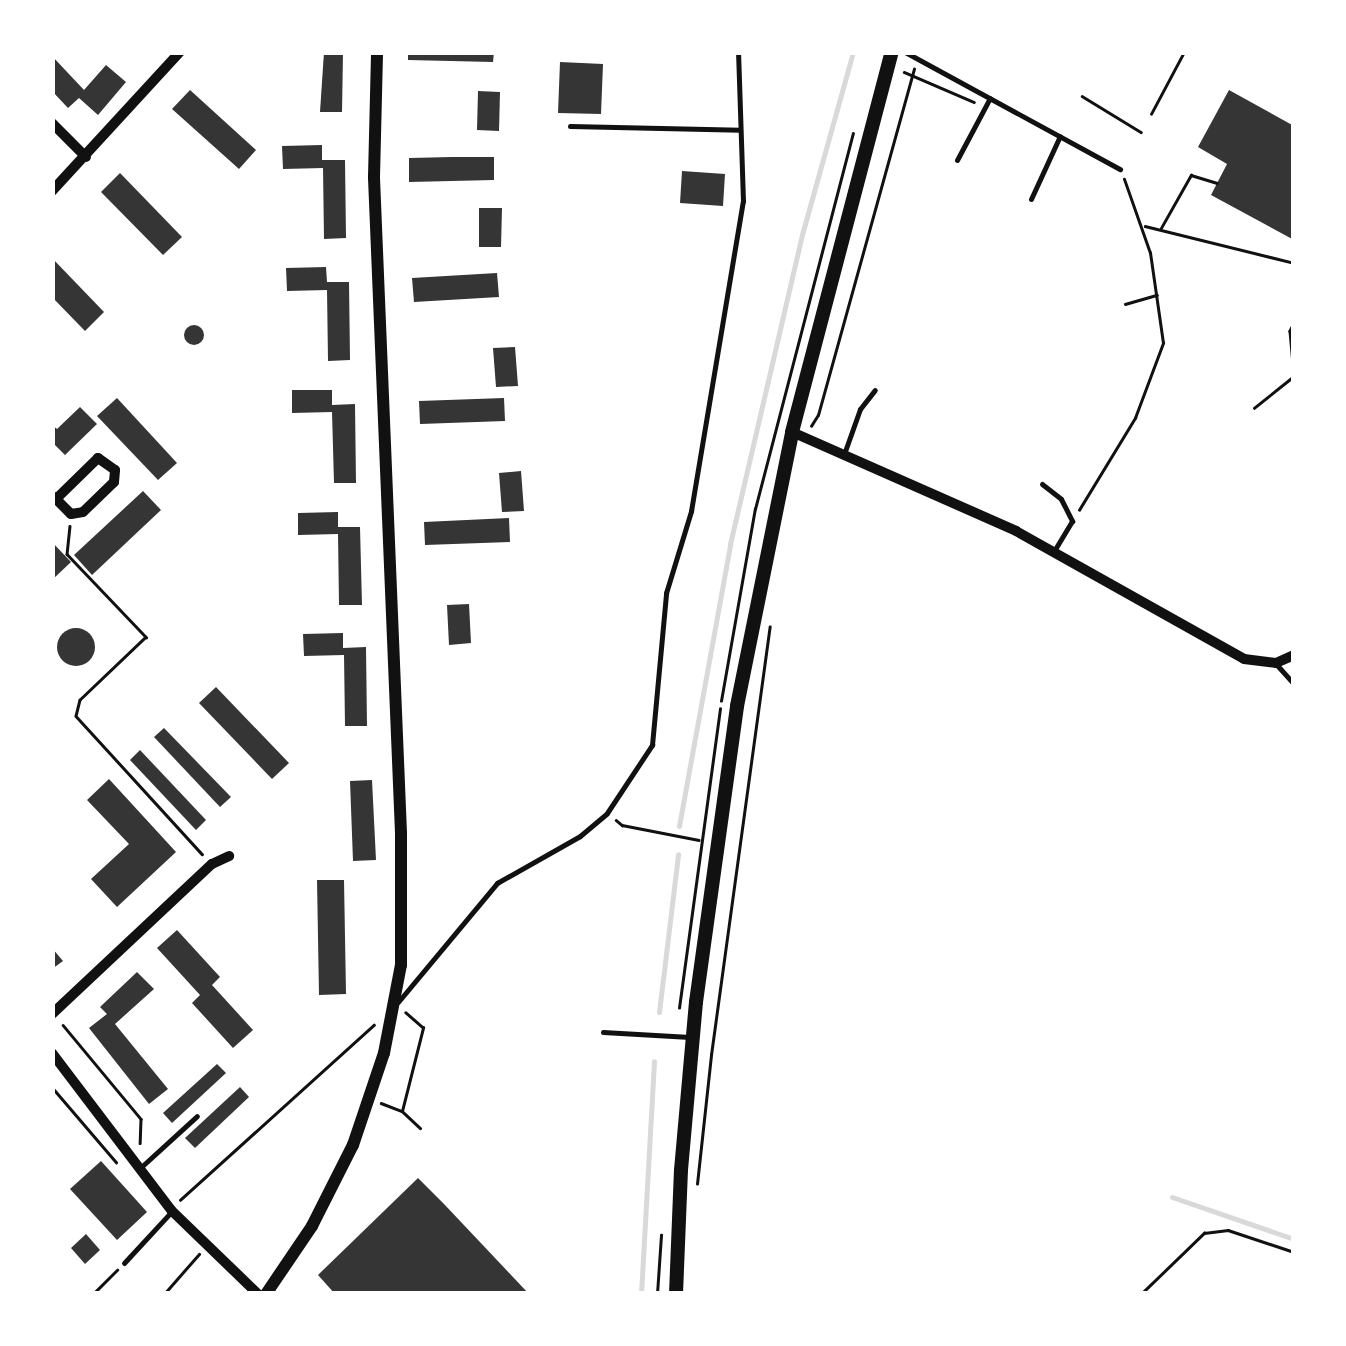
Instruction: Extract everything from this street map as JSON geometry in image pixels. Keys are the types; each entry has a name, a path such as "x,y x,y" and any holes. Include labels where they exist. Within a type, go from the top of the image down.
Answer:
{"main road":[{"path":"676,1294 694,1037 737,706 798,434 892,52"}],"street":[{"path":"52,191 180,52"},
{"path":"266,1294 312,1226 352,1145 396,1004 404,918 374,177 378,52"},
{"path":"52,122 86,157"},
{"path":"798,434 1054,552 1244,660 1276,663 1294,655"},
{"path":"98,458 115,470 114,482 83,512 71,514 54,497 98,458"},
{"path":"53,1014 212,864 229,856"},
{"path":"52,1052 172,1211 258,1294"}],"lane":[{"path":"396,1004 497,882 580,836 607,813 652,745 666,593 691,511 743,201 738,52"},
{"path":"905,52 1120,168"},
{"path":"957,160 990,98"},
{"path":"570,126 740,130"},
{"path":"1031,199 1060,136"},
{"path":"844,454 860,410 875,390"},
{"path":"1042,484 1061,500 1072,521 1054,552"},
{"path":"1276,663 1294,684"},
{"path":"603,1032 694,1037"},
{"path":"138,1169 197,1116"},
{"path":"124,1263 172,1211"}],"path":[{"path":"1151,114 1184,52"},
{"path":"798,434 818,415 916,58"},
{"path":"902,71 968,103 990,98"},
{"path":"1082,96 1141,132"},
{"path":"1072,521 1135,418 1163,343 1142,225 1120,168"},
{"path":"1160,230 1191,175 1218,182"},
{"path":"1142,225 1294,264"},
{"path":"1124,304 1156,295"},
{"path":"1254,408 1294,376 1290,331 1294,323"},
{"path":"71,514 67,554 146,638 80,700 76,716 212,864"},
{"path":"697,1186 711,1055 771,622"},
{"path":"607,813 622,826 699,840"},
{"path":"172,1211 396,1004 423,1028 402,1111"},
{"path":"53,1014 141,1119 138,1169"},
{"path":"52,1086 138,1169"},
{"path":"393,1106 420,1128"},
{"path":"173,1190 182,1198"},
{"path":"1141,1294 1204,1233 1228,1230 1294,1252"},
{"path":"164,1294 207,1246"},
{"path":"93,1294 124,1263"}],"building":[{"path":"324,52 343,52 342,112 320,112"},
{"path":"408,52 494,52 493,62 408,60"},
{"path":"52,56 84,90 106,65 126,82 98,115 79,98 68,108 52,91"},
{"path":"560,62 603,64 601,114 558,113"},
{"path":"190,90 256,150 239,169 172,109"},
{"path":"1229,90 1294,126 1294,240 1211,195 1227,164 1198,147"},
{"path":"478,91 500,92 499,131 477,130"},
{"path":"322,145 322,160 345,160 346,238 324,239 323,168 283,169 282,146"},
{"path":"494,157 494,180 409,182 409,158"},
{"path":"682,171 725,174 723,206 680,203"},
{"path":"120,173 182,237 163,255 101,192"},
{"path":"479,208 502,208 501,247 479,247"},
{"path":"52,258 104,312 85,331 52,297"},
{"path":"326,267 327,282 349,282 350,360 328,361 327,290 287,291 286,268"},
{"path":"497,273 499,297 414,302 412,278"},
{"path":"194,325 204,335 194,345 184,335"},
{"path":"515,347 518,386 496,387 493,348"},
{"path":"292,390 332,390 332,405 355,404 356,483 334,483 332,412 292,413"},
{"path":"117,398 177,463 158,480 97,416"},
{"path":"504,398 505,421 420,424 419,401"},
{"path":"80,407 97,424 65,455 52,442 52,425 57,429"},
{"path":"521,471 524,511 502,512 499,473"},
{"path":"143,491 161,510 92,575 74,555"},
{"path":"338,512 338,527 360,527 362,605 339,605 338,534 298,535 298,513"},
{"path":"509,518 510,542 425,545 424,522"},
{"path":"52,542 71,562 52,580"},
{"path":"469,604 471,643 449,645 447,605"},
{"path":"76,628 90,633 95,647 90,661 76,666 62,661 57,647 62,633"},
{"path":"343,633 343,648 366,647 367,726 345,726 344,655 304,656 303,634"},
{"path":"216,687 289,763 272,779 199,703"},
{"path":"164,728 231,797 220,807 154,737"},
{"path":"140,750 206,820 196,830 130,760"},
{"path":"109,779 176,852 117,907 91,879 129,844 87,800"},
{"path":"372,780 376,860 353,861 350,781"},
{"path":"317,880 344,880 346,994 319,995"},
{"path":"177,930 220,977 212,985 253,1030 233,1048 192,1003 200,995 157,948"},
{"path":"52,948 63,961 52,969"},
{"path":"137,972 154,989 115,1024 168,1089 149,1104 89,1028 107,1014 100,1007"},
{"path":"217,1064 226,1073 172,1123 163,1113"},
{"path":"240,1087 249,1097 195,1148 185,1138"},
{"path":"101,1161 147,1212 117,1240 70,1189"},
{"path":"418,1178 529,1294 335,1294 318,1275"},
{"path":"86,1234 100,1250 85,1264 71,1248"}],"waterway":[{"path":"679,826 730,544 803,231 853,52"},
{"path":"659,1012 678,854"},
{"path":"641,1294 654,1061"},
{"path":"1172,1197 1294,1239"}]}
